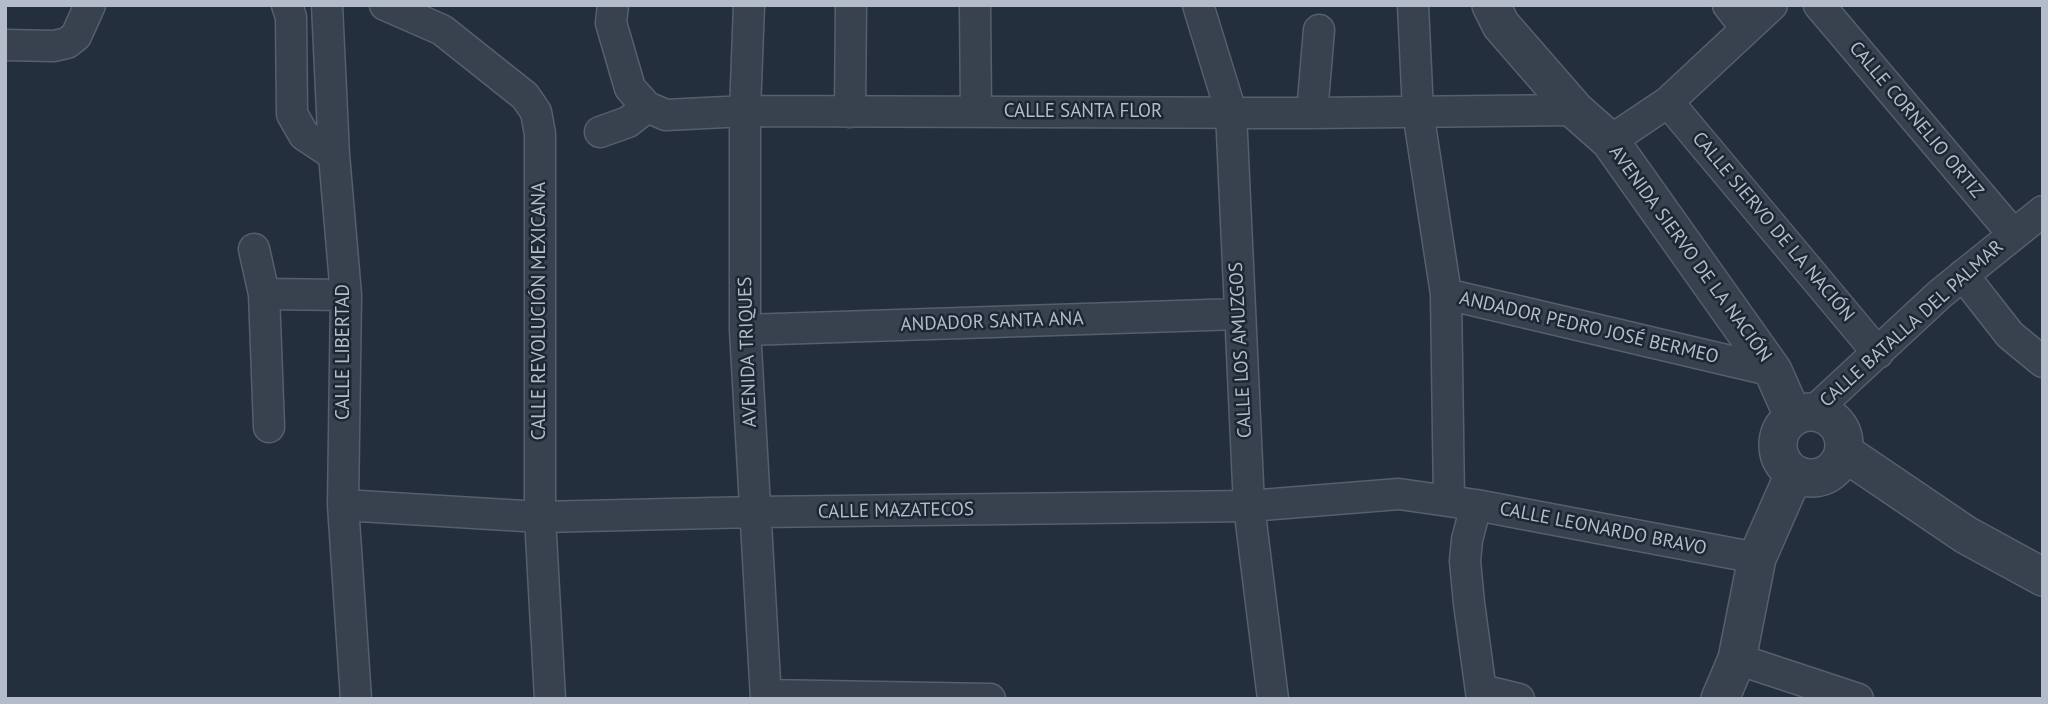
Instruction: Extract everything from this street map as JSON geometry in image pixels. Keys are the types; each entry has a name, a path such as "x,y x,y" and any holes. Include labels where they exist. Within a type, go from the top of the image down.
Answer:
{"street":[{"path":"5,45 54,46 67,43 76,36 90,5"},
{"path":"287,5 291,18 292,114 304,135 334,155"},
{"name":"CALLE LIBERTAD","path":"327,5 334,155 346,295 343,505 356,699"},
{"name":"CALLE REVOLUCIÓN MEXICANA","path":"385,5 442,30 525,96 536,112 540,134 540,517 550,699"},
{"path":"600,132 628,122 647,107 630,88 611,23 613,5"},
{"name":"AVENIDA TRIQUES","path":"750,5 744,111 745,330 766,697"},
{"path":"850,112 851,5"},
{"path":"975,5 976,112"},
{"name":"CALLE LOS AMUZGOS","path":"1198,5 1231,112 1249,506 1273,699"},
{"path":"1413,5 1418,112 1446,294 1467,540 1465,561 1482,694 1518,699"},
{"name":"AVENIDA SIERVO DE LA NACIÓN","path":"1491,5 1501,25 1575,110 1610,141 1804,414"},
{"path":"1610,141 1668,102 1737,17 1772,5"},
{"name":"CALLE CORNELIO ORTIZ","path":"1819,5 2013,234"},
{"path":"1312,113 1319,30"},
{"name":"CALLE SIERVO DE LA NACIÓN","path":"1668,102 1878,352"},
{"name":"CALLE SANTA FLOR","path":"647,107 666,116 744,111 1312,113 1575,110"},
{"name":"CALLE BATALLA DEL PALMAR","path":"1804,414 1878,352 1940,294 2043,211"},
{"path":"254,249 264,294 269,427"},
{"path":"1963,275 2010,335 2043,362"},
{"path":"264,294 346,295"},
{"name":"ANDADOR PEDRO JOSÉ BERMEO","path":"1446,294 1773,371"},
{"name":"ANDADOR SANTA ANA","path":"745,330 1239,314"},
{"path":"1804,414 1828,416 1839,425 1845,439 1845,453 1837,466 1825,476 1810,479 1794,474 1784,465 1778,439 1784,426 1804,414"},
{"path":"1845,453 1966,535 2043,577"},
{"path":"1720,699 1737,659 1757,558 1794,474"},
{"name":"CALLE MAZATECOS","path":"343,505 540,517 1249,506 1399,494 1462,503"},
{"name":"CALLE LEONARDO BRAVO","path":"1462,503 1757,558"},
{"path":"1737,659 1858,699"},
{"path":"766,697 990,699"}]}
